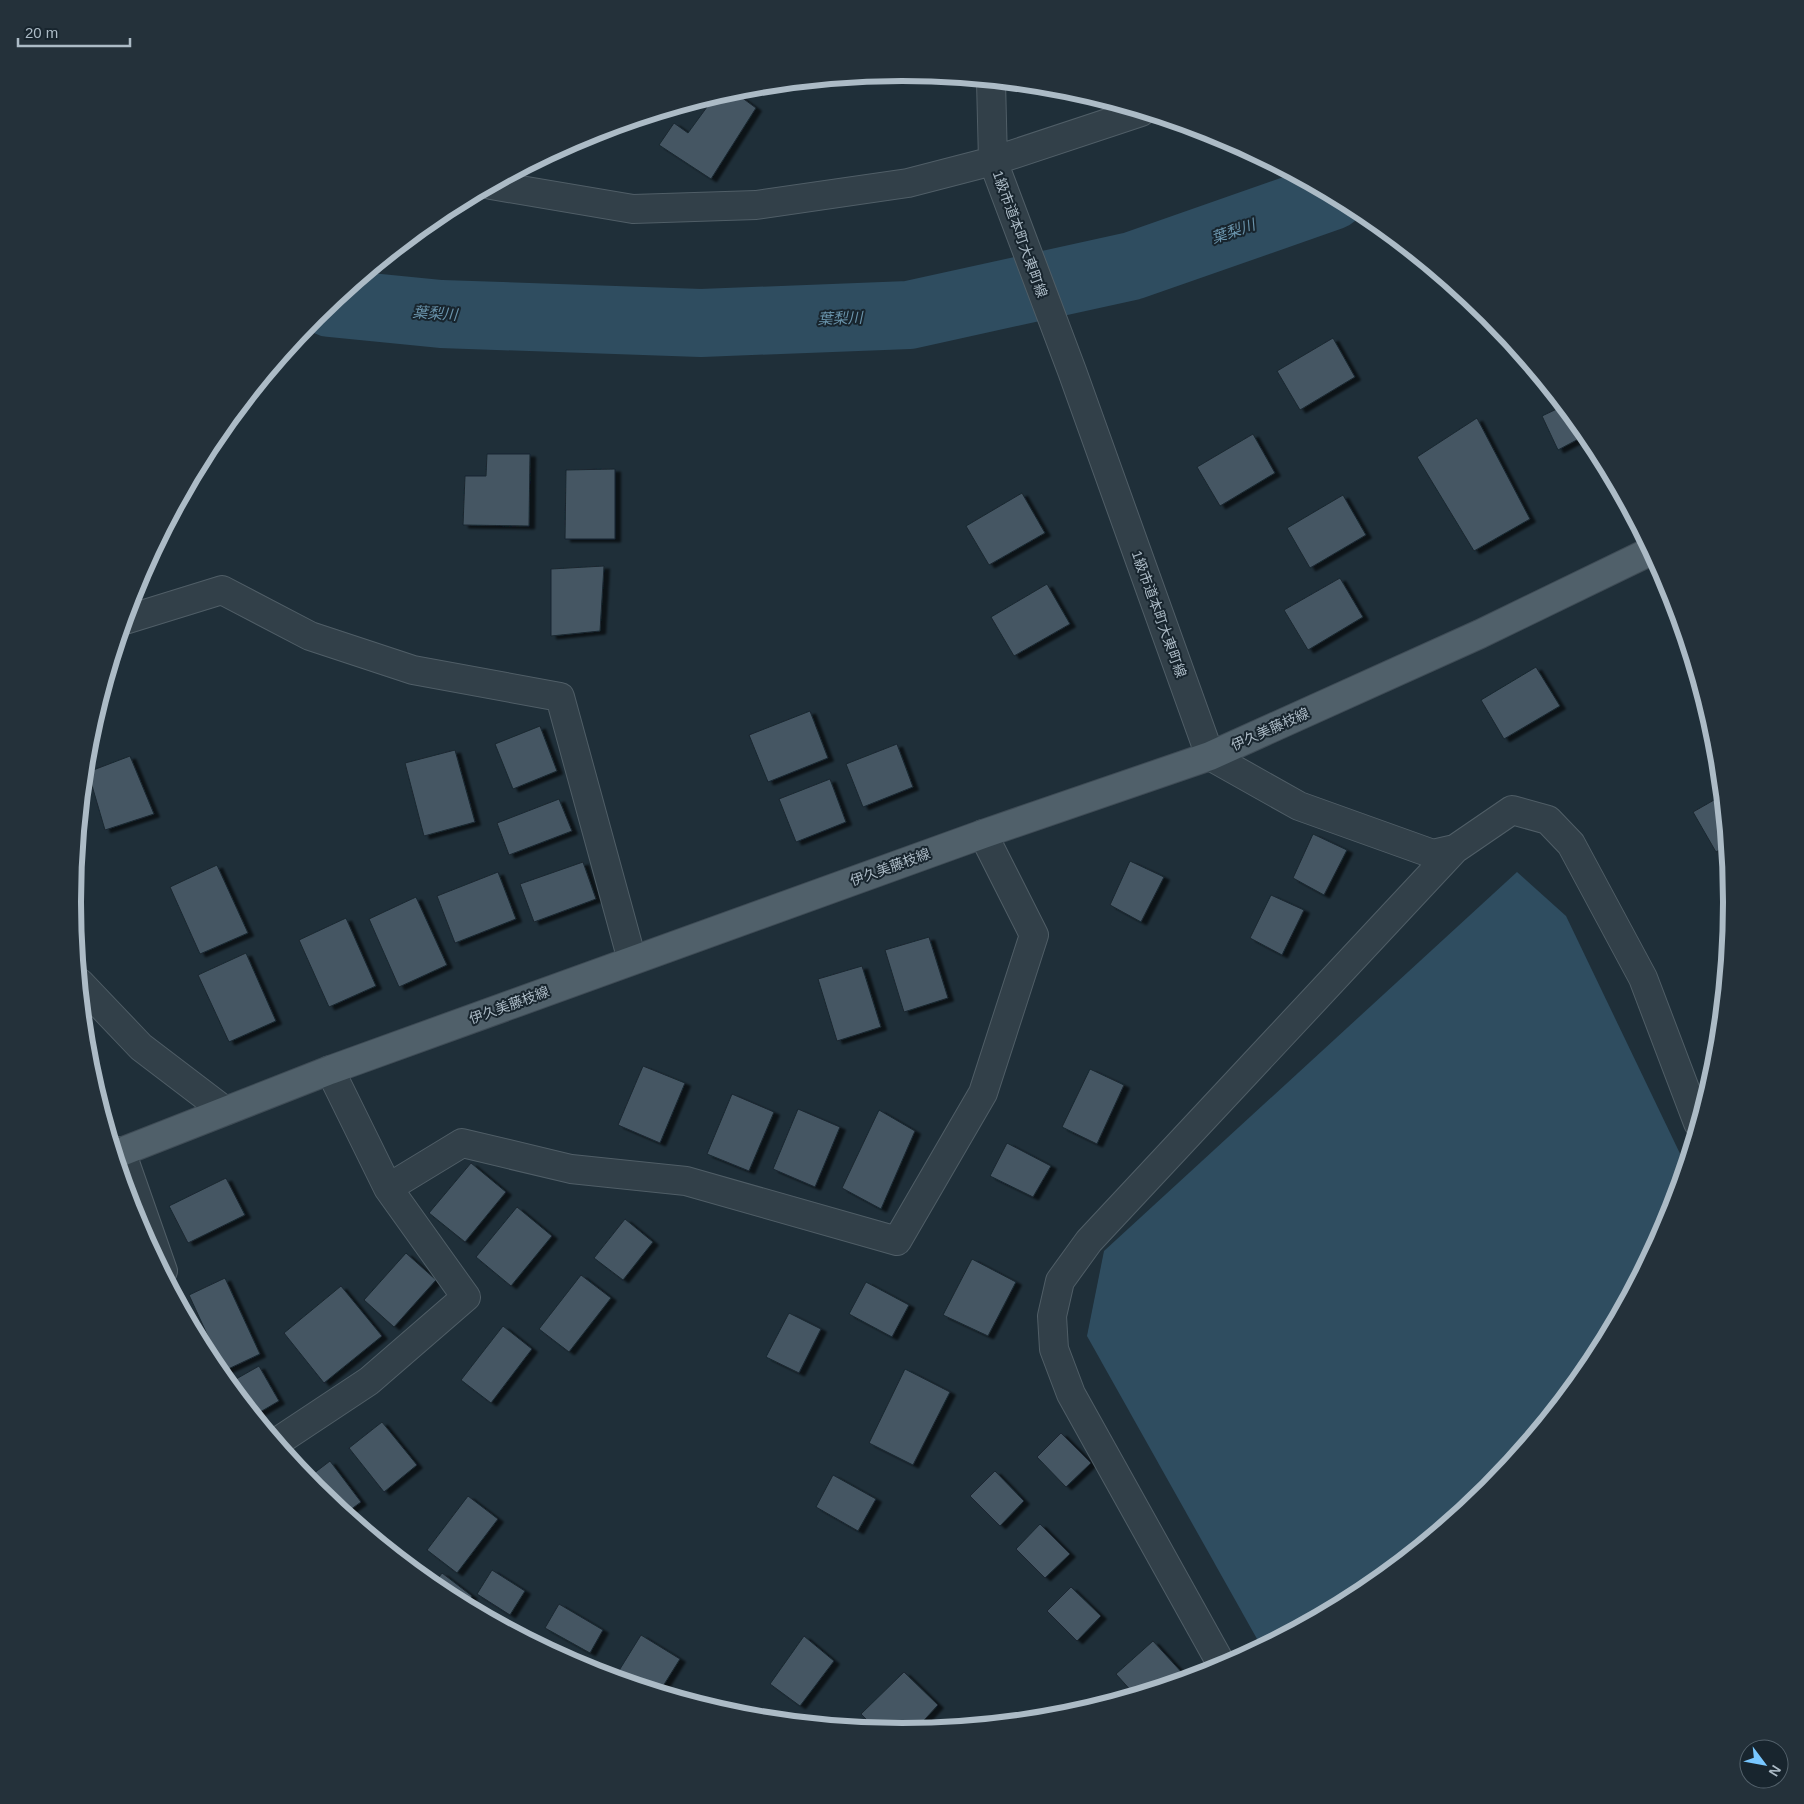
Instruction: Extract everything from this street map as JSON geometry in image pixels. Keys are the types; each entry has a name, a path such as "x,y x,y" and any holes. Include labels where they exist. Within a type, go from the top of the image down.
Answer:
{"main road":[{"name":"伊久美藤枝線","path":"120,1151 330,1070 632,960 983,834 1210,756 1480,634 1645,554"}],"street":[{"path":"991,86 993,161 1133,115"},
{"name":"1級市道本町大東町線","path":"500,187 633,209 756,205 908,183 993,161 1072,371 1210,756"},
{"path":"133,618 222,590 310,636 413,670 560,697 632,960"},
{"path":"1210,756 1299,806 1433,854 1455,849"},
{"path":"1219,1659 1071,1394 1054,1348 1052,1316 1060,1281 1089,1241 1455,849 1512,810 1548,820 1570,844 1643,978 1695,1114"},
{"path":"388,1188 462,1143 571,1169 686,1181 897,1241 983,1093 1034,935 983,834"},
{"path":"86,990 141,1048 225,1111"},
{"path":"282,1439 369,1381 466,1296 388,1188 330,1070"}],"water":[{"path":"1517,872 1566,916 1682,1157 1660,1216 1638,1265 1613,1312 1553,1402 1519,1443 1443,1519 1402,1553 1312,1613 1258,1641 1087,1336 1104,1251"}],"building":[{"path":"741,97 756,108 711,179 659,145 674,123 688,133 709,105"},
{"path":"1333,338 1355,377 1300,410 1277,371"},
{"path":"1558,409 1579,439 1558,450 1542,416"},
{"path":"1477,418 1530,519 1474,551 1417,457"},
{"path":"1253,434 1275,473 1220,506 1197,467"},
{"path":"487,454 530,454 529,526 463,525 465,476 486,476"},
{"path":"615,469 615,539 565,539 566,470"},
{"path":"1022,493 1045,533 989,565 966,526"},
{"path":"1343,495 1366,535 1310,568 1287,528"},
{"path":"604,566 600,631 551,636 551,569"},
{"path":"1340,578 1363,617 1308,650 1284,610"},
{"path":"1047,584 1070,624 1014,656 991,617"},
{"path":"1536,667 1560,706 1504,739 1481,700"},
{"path":"810,711 828,758 768,782 749,735"},
{"path":"540,726 557,771 513,789 495,744"},
{"path":"897,744 913,787 863,807 846,764"},
{"path":"455,750 475,822 424,836 405,763"},
{"path":"130,756 154,814 105,830 90,780 92,770"},
{"path":"830,779 846,822 796,842 779,799"},
{"path":"559,799 572,831 509,855 497,823"},
{"path":"1716,799 1721,849 1716,852 1693,812"},
{"path":"1313,834 1347,850 1324,895 1293,878"},
{"path":"1130,861 1164,877 1141,922 1110,905"},
{"path":"583,862 596,899 534,922 520,884"},
{"path":"217,865 248,933 200,954 170,887"},
{"path":"498,872 516,919 455,943 437,896"},
{"path":"1271,895 1304,910 1282,955 1250,938"},
{"path":"416,897 447,965 399,987 369,919"},
{"path":"346,918 376,986 329,1007 299,940"},
{"path":"929,937 948,998 904,1012 885,950"},
{"path":"246,953 276,1021 229,1042 198,975"},
{"path":"862,966 881,1027 837,1041 818,979"},
{"path":"643,1066 685,1083 660,1143 618,1125"},
{"path":"1090,1069 1124,1085 1097,1144 1062,1127"},
{"path":"732,1094 774,1112 749,1171 707,1154"},
{"path":"798,1109 840,1127 815,1187 773,1169"},
{"path":"879,1110 915,1131 881,1209 842,1188"},
{"path":"1007,1143 1051,1166 1033,1197 990,1176"},
{"path":"471,1163 506,1192 465,1242 429,1213"},
{"path":"226,1178 245,1215 188,1243 169,1206"},
{"path":"517,1207 552,1236 511,1286 476,1257"},
{"path":"625,1219 653,1242 623,1280 594,1258"},
{"path":"406,1253 436,1280 394,1327 364,1300"},
{"path":"972,1259 1016,1282 988,1336 943,1315"},
{"path":"581,1275 611,1298 569,1352 539,1329"},
{"path":"225,1278 260,1354 228,1369 213,1346 189,1295"},
{"path":"866,1282 909,1305 892,1337 849,1314"},
{"path":"341,1286 382,1336 324,1383 284,1333"},
{"path":"789,1313 821,1329 799,1373 766,1357"},
{"path":"503,1326 532,1349 491,1403 461,1380"},
{"path":"259,1366 279,1401 260,1412 235,1380"},
{"path":"905,1369 950,1392 913,1465 869,1443"},
{"path":"382,1422 417,1465 384,1492 349,1448"},
{"path":"1061,1433 1091,1463 1066,1487 1037,1457"},
{"path":"330,1461 361,1502 351,1509 314,1473"},
{"path":"995,1471 1024,1501 1000,1526 970,1496"},
{"path":"833,1475 876,1499 858,1531 816,1507"},
{"path":"468,1496 498,1519 457,1573 427,1550"},
{"path":"1040,1524 1070,1554 1045,1578 1016,1549"},
{"path":"492,1570 525,1591 510,1615 477,1594"},
{"path":"442,1573 472,1596 470,1599 438,1578"},
{"path":"1071,1587 1101,1616 1077,1641 1047,1611"},
{"path":"559,1604 603,1630 590,1653 545,1628"},
{"path":"641,1635 680,1659 663,1687 618,1672"},
{"path":"804,1636 834,1661 800,1706 770,1684"},
{"path":"1153,1641 1182,1673 1130,1690 1116,1674"},
{"path":"904,1672 938,1705 922,1722 869,1722 861,1714"}],"waterway":[{"name":"葉梨川","path":"341,304 441,314 701,323 909,315 1132,266 1324,199"}]}
